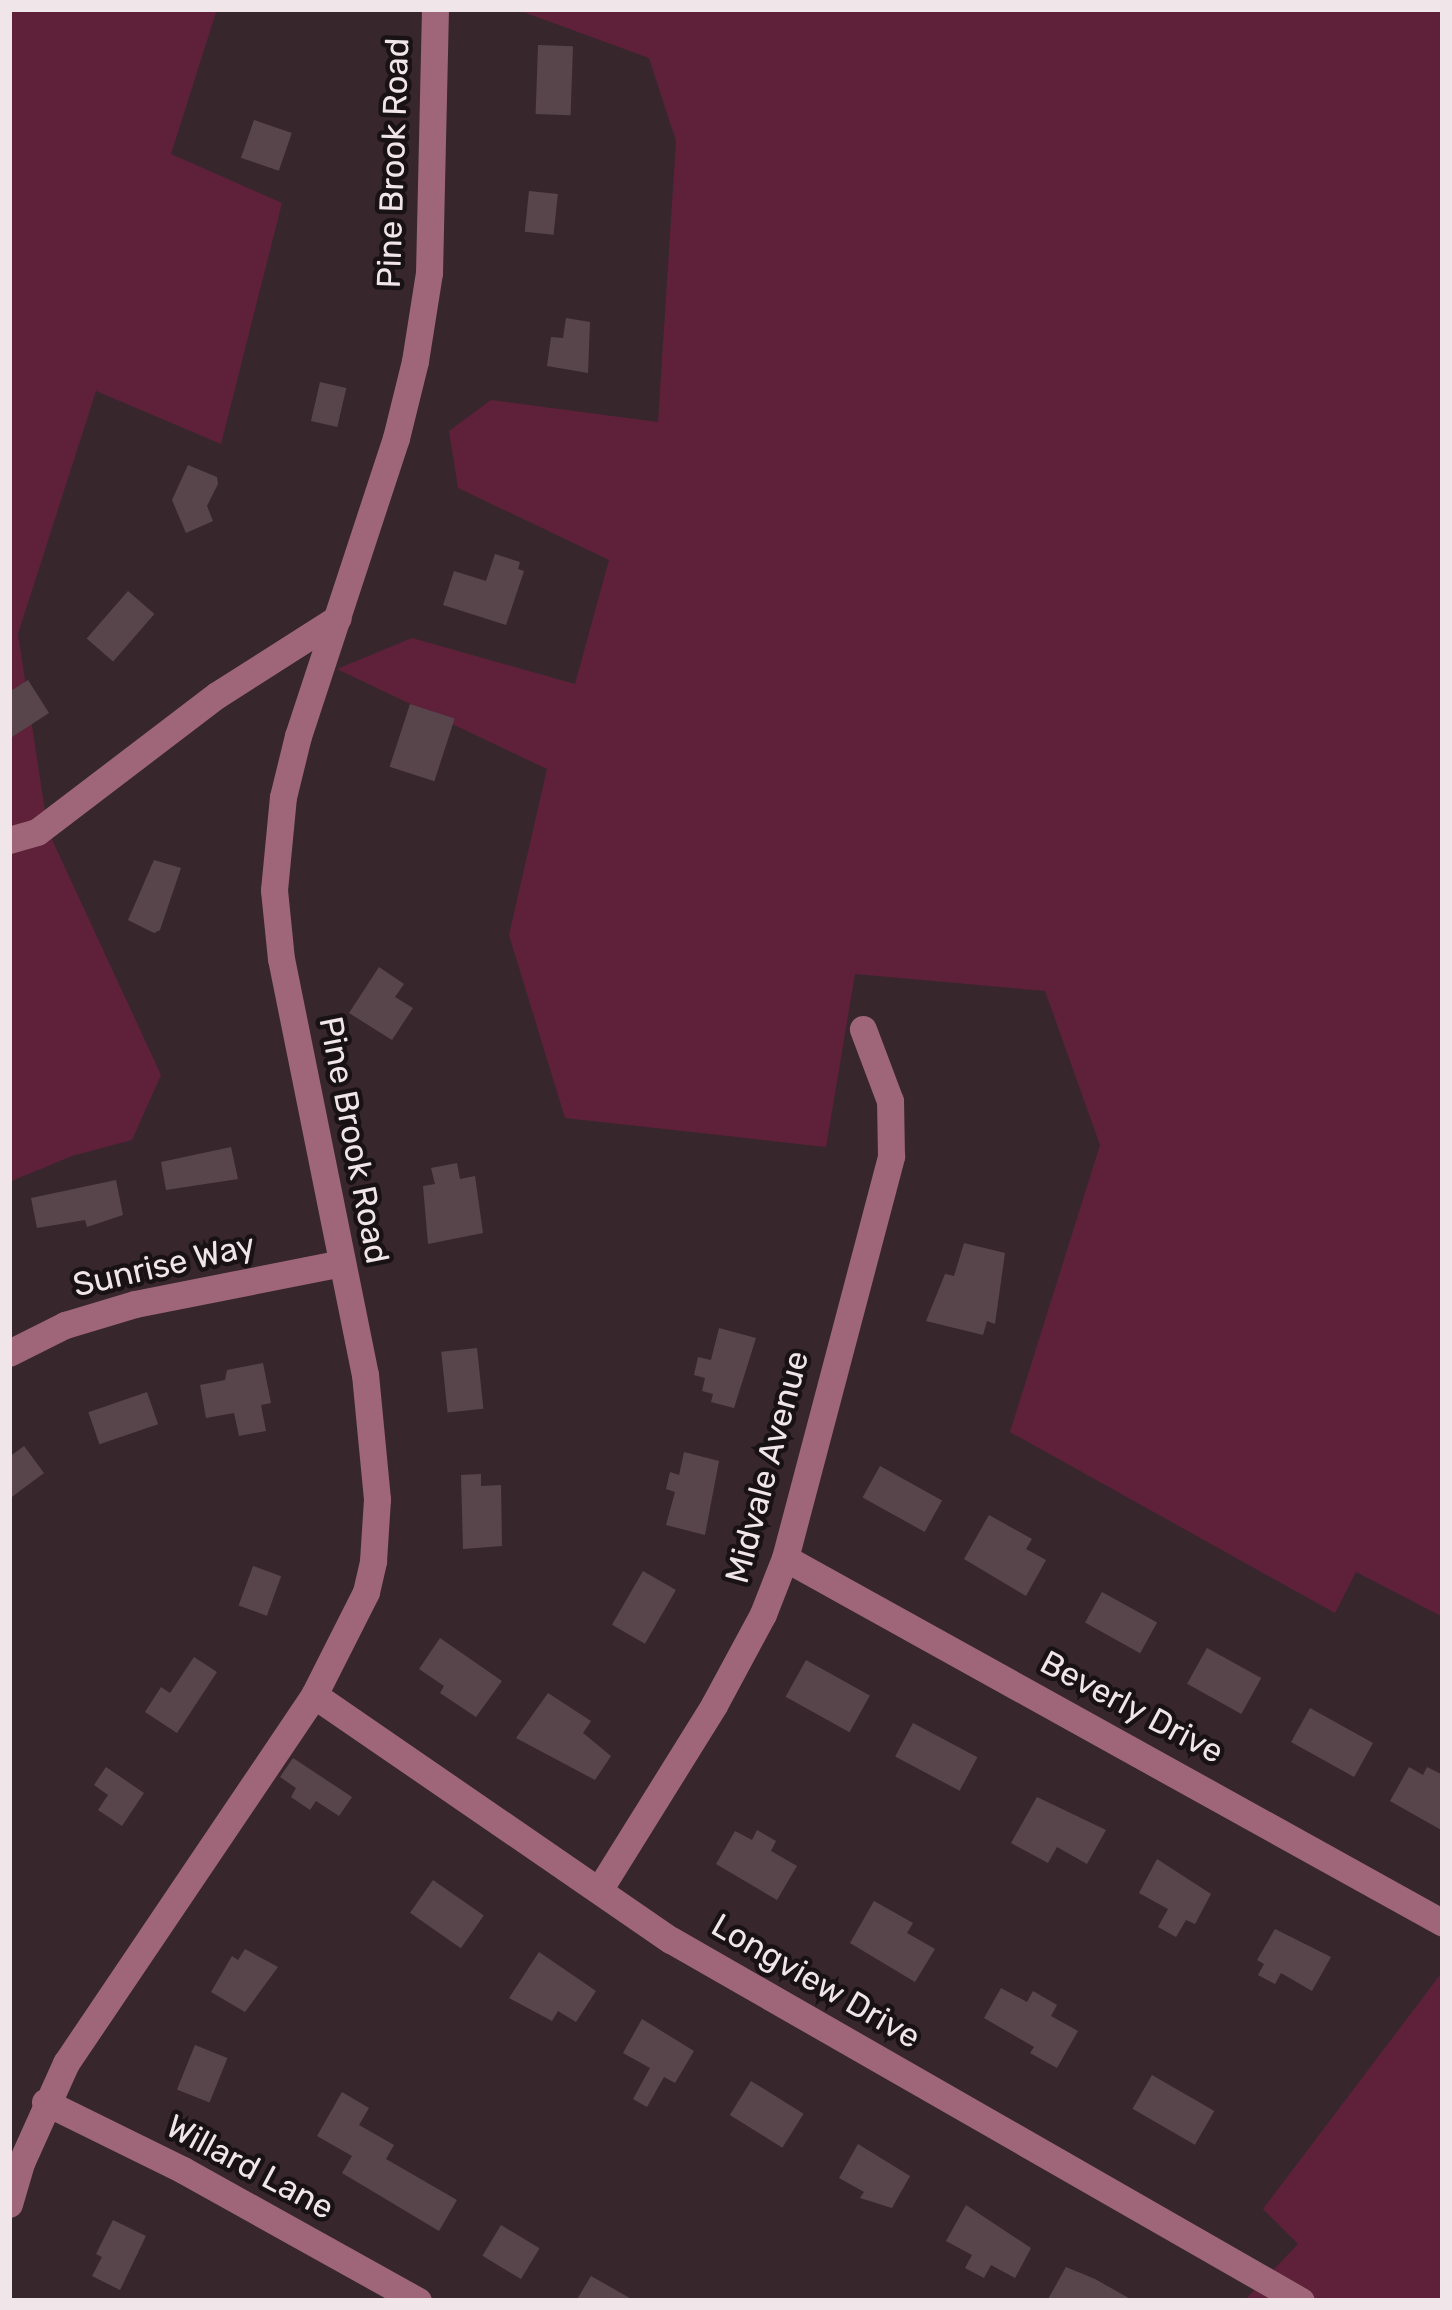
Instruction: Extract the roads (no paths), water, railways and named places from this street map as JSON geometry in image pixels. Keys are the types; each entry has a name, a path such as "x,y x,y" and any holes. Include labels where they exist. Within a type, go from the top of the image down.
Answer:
{"street":[{"name":"Pine Brook Road","path":"9,2204 45,2102 163,1911 314,1695 366,1592 376,1531 373,1437 281,959 274,890 283,797 396,438 427,289 435,9"},
{"path":"9,840 37,832 217,695 338,618"},
{"name":"Midvale Avenue","path":"599,1890 714,1705 763,1614 785,1558 891,1156 890,1101 862,1030"},
{"name":"Sunrise Way","path":"9,1353 64,1325 135,1304 342,1263"},
{"name":"Beverly Drive","path":"785,1558 1443,1923"},
{"name":"Longview Drive","path":"314,1695 681,1946 1301,2301"},
{"name":"Willard Lane","path":"45,2102 183,2170 418,2301"}]}
